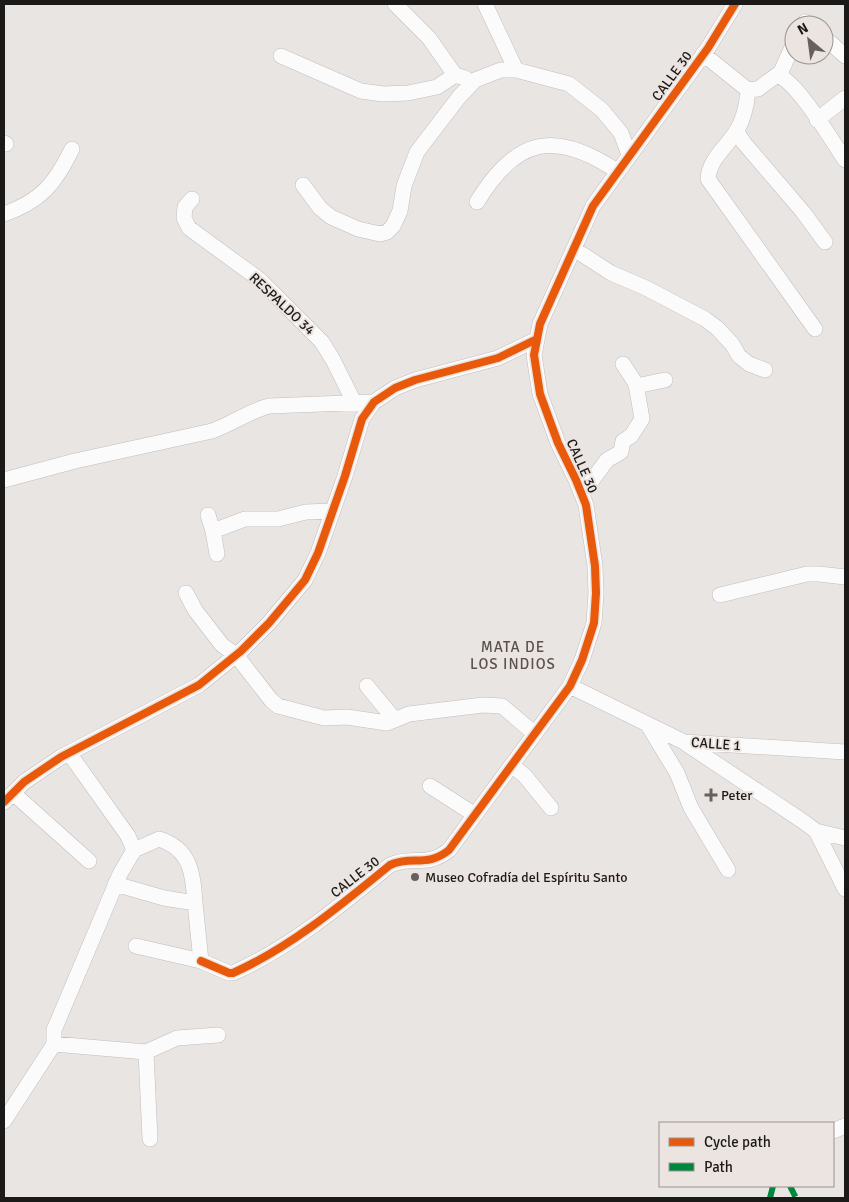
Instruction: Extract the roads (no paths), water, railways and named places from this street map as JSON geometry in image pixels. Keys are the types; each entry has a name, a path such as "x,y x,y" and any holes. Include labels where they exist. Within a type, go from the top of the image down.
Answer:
{"street":[{"path":"396,4 429,38 455,75 475,80"},
{"path":"485,4 516,70"},
{"name":"CALLE 30","path":"201,961 233,973 268,955 335,910 390,865 400,860 421,862 441,856 449,850 570,686 582,660 594,623 595,566 586,505 558,443 540,394 534,355 540,324 593,206 704,54 735,4"},
{"path":"834,46 845,56"},
{"path":"704,54 748,90 758,90 774,76 779,76 795,88 845,160"},
{"path":"281,56 361,91 383,94 408,93 437,87 455,75"},
{"path":"779,76 784,65"},
{"path":"303,185 320,208 343,224 380,234 387,232 393,226 400,211 404,186 418,152 459,97 475,80 501,70 516,70 569,84 602,110 621,133 629,155"},
{"path":"748,90 746,106 736,131 708,170 708,179 815,329"},
{"path":"818,120 845,98"},
{"path":"736,131 803,212 825,242"},
{"path":"477,202 499,171 514,158 538,146 559,145 582,151 617,171"},
{"path":"4,214 21,207 46,190 62,171 72,149"},
{"name":"RESPALDO 34","path":"192,199 185,207 184,218 189,228 260,280 322,342 334,360 354,402"},
{"path":"574,249 610,273 646,288 705,319 717,328 732,344 739,356 750,364 765,370"},
{"path":"89,862 8,798 24,782 69,753 199,685 236,655 269,624 305,580 318,553 362,418 374,402 395,388 415,380 498,358 537,339"},
{"path":"582,494 593,476 607,460 621,452 624,441 631,436 642,419 636,386 623,364"},
{"path":"636,386 665,380"},
{"path":"4,480 76,461 212,431 230,424 257,409 269,406 374,402"},
{"path":"213,531 245,519 278,519 306,512 333,511"},
{"path":"208,515 217,554"},
{"path":"720,595 807,574 845,577"},
{"path":"186,593 195,610 222,645 236,655 271,700 278,706 324,718 347,717 387,723 409,714 428,711 483,705 502,706 536,734"},
{"path":"367,686 395,720"},
{"name":"CALLE 1","path":"570,686 684,742 845,752"},
{"path":"648,724 677,773 691,808 728,870"},
{"path":"684,742 816,831 845,838"},
{"path":"69,753 128,836 134,850"},
{"path":"512,765 525,776 551,808"},
{"path":"430,786 475,815"},
{"path":"816,831 845,889"},
{"path":"4,1122 54,1044 54,1030 116,884 134,850 159,839 166,841 182,852 190,866 201,961 136,946"},
{"path":"116,884 164,898 195,903"},
{"path":"54,1044 146,1052 177,1038 218,1035"},
{"path":"146,1052 150,1140"}],"place":[{"name":"Peter","path":"711,795"},
{"name":"Museo Cofradía del Espíritu Santo","path":"415,877"}],"district":[{"name":"MATA DE LOS INDIOS","path":"513,656"}]}
